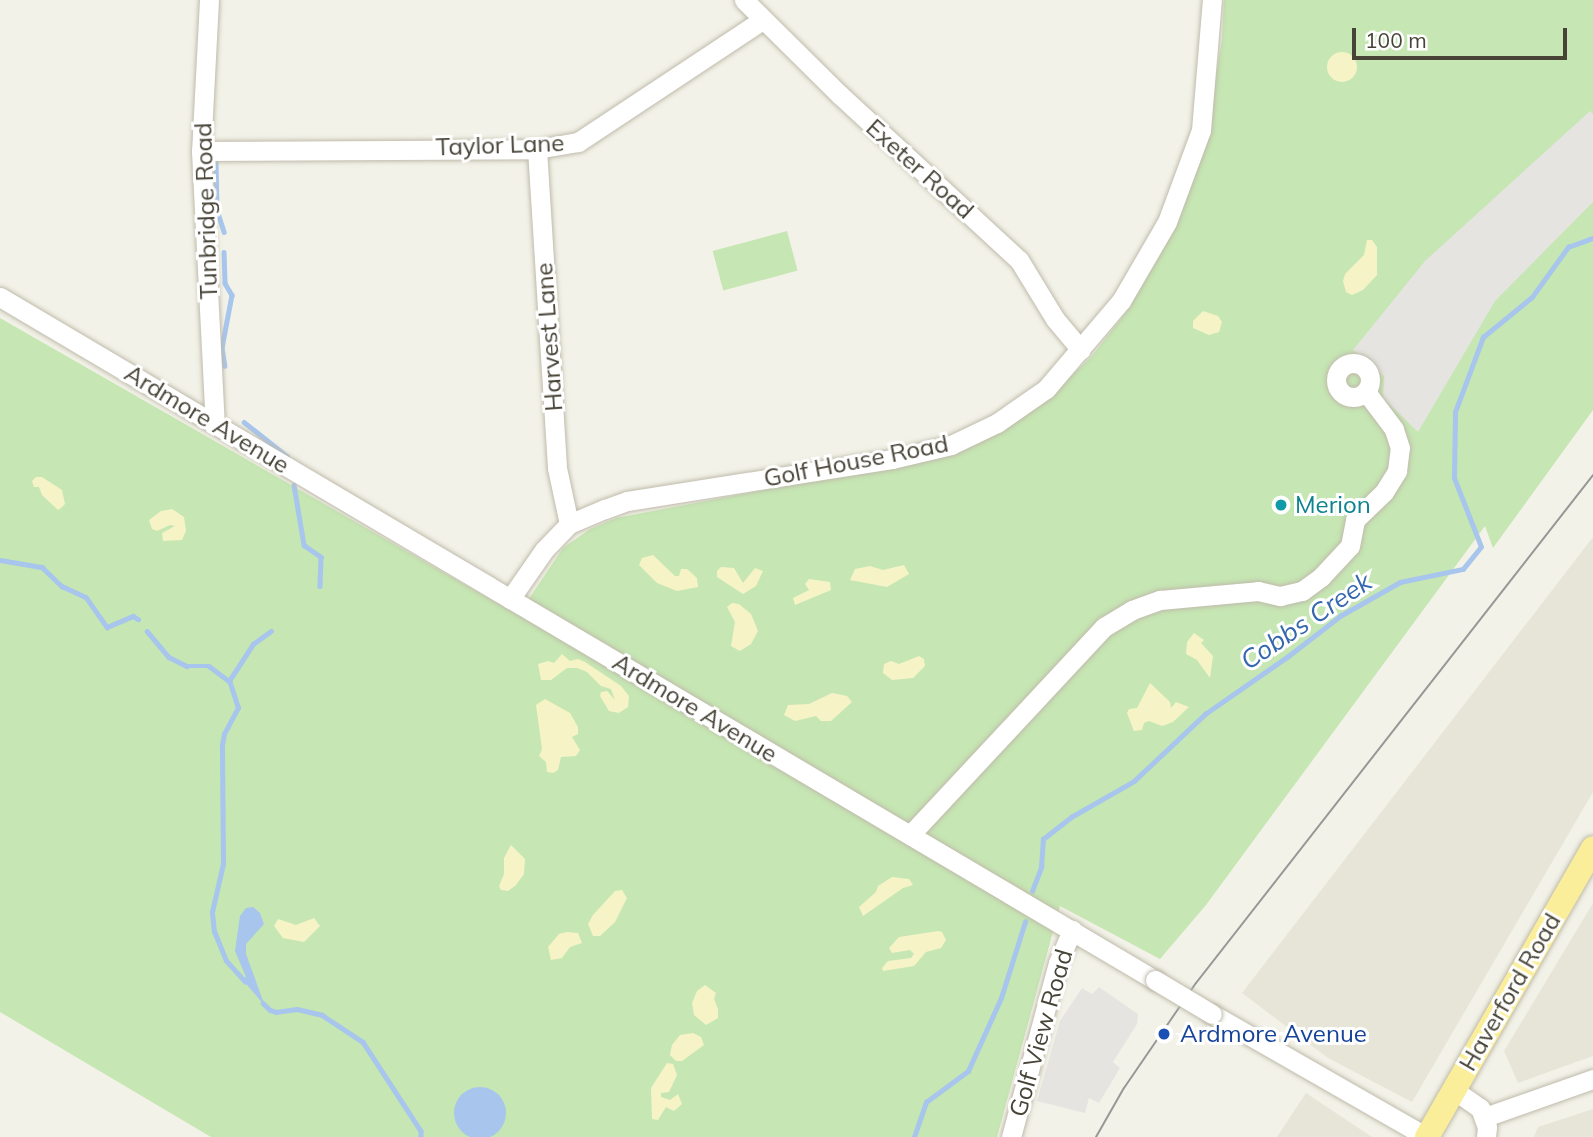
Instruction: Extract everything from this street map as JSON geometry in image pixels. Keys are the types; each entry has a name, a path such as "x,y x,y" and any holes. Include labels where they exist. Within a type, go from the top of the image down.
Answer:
{"main road":[{"name":"Haverford Road","path":"1427,1137 1593,848"}],"street":[{"name":"Tunbridge Road","path":"209,0 201,151 215,423"},
{"name":"Exeter Road","path":"744,0 839,95 1019,260 1055,319 1081,350"},
{"name":"Golf House Road","path":"510,599 544,550 569,524 627,501 892,459 951,445 997,423 1046,389 1121,301 1167,222 1201,130 1212,0"},
{"name":"Taylor Lane","path":"201,151 537,149 578,142 762,20"},
{"name":"Harvest Lane","path":"537,149 557,468 569,524"},
{"name":"Ardmore Avenue","path":"0,297 1212,1014 1427,1137"},
{"path":"910,835 1104,628 1132,610 1160,600 1258,591 1280,596 1302,591 1321,577 1350,546 1355,520 1384,492 1397,471 1400,447 1394,429 1366,391"},
{"name":"Golf View Road","path":"1011,1137 1058,963 1072,930"},
{"path":"1485,1117 1593,1079"},
{"path":"1454,1090 1474,1103 1485,1117 1486,1137"}],"shaded area":[{"path":"1590,111 1593,114 1593,202 1495,301 1418,432 1383,398 1384,376 1353,350 1425,261"},
{"path":"1593,537 1593,792 1412,1102 1328,1058 1242,993"},
{"path":"1593,903 1593,1056 1518,1083 1504,1051"},
{"path":"1099,987 1138,1014 1137,1024 1113,1062 1120,1068 1099,1103 1089,1098 1085,1113 1037,1101 1060,1021 1082,988 1092,994"},
{"path":"1306,1093 1372,1137 1277,1137"},
{"path":"1593,1109 1593,1137 1534,1137 1538,1127"}],"green space":[{"path":"1224,0 1593,0 1593,410 1493,548 1485,526 1206,905 1160,959 1060,906 997,1137 211,1137 0,1012 0,318 518,615 563,548 590,529 616,518 895,465 1050,396 1091,357 1130,307 1172,222 1206,135 1222,39"},
{"path":"787,231 798,271 723,291 713,251"}],"sand":[{"path":"1342,52 1353,56 1357,67 1353,78 1342,82 1331,78 1327,67 1331,56"},
{"path":"1367,240 1372,240 1377,247 1377,275 1363,290 1352,295 1346,292 1343,281 1345,274 1364,255"},
{"path":"1203,311 1218,316 1222,322 1219,332 1209,335 1193,328 1193,321"},
{"path":"36,477 42,477 62,490 65,504 61,508 58,510 42,495 39,487 34,487 32,481"},
{"path":"172,509 184,517 186,531 182,540 163,541 162,533 175,526 170,525 157,531 152,529 149,520 161,511"},
{"path":"653,555 675,576 679,576 681,569 687,569 697,578 698,587 677,591 657,583 639,565 642,558"},
{"path":"904,565 909,574 887,587 850,580 855,569 870,566 883,570"},
{"path":"721,567 734,568 743,583 755,568 763,571 756,586 743,594 717,577 717,571"},
{"path":"809,579 830,582 831,590 795,605 793,598 809,590 805,584"},
{"path":"732,603 739,604 751,614 758,631 751,644 740,651 731,646 735,622 727,607"},
{"path":"1194,633 1204,640 1201,643 1213,656 1210,678 1197,660 1186,654 1187,642"},
{"path":"562,654 570,661 578,659 585,662 621,686 629,696 628,707 619,713 609,711 600,696 601,692 607,691 615,700 611,689 601,686 587,672 577,668 567,668 551,680 541,680 538,664 548,661 554,663"},
{"path":"919,656 924,659 925,666 913,678 892,680 883,673 884,664 891,661 899,664"},
{"path":"1150,683 1170,702 1171,708 1176,702 1189,707 1173,722 1162,726 1149,721 1144,723 1142,730 1134,731 1127,713 1129,709 1137,708"},
{"path":"832,693 847,696 852,702 831,721 821,721 816,716 795,721 784,715 788,705 809,704"},
{"path":"545,699 570,713 578,727 578,734 572,737 580,750 576,756 561,757 558,770 553,773 547,772 546,762 539,756 542,749 536,705"},
{"path":"511,845 525,859 524,874 508,891 501,890 499,886 504,874 504,858"},
{"path":"892,877 909,879 913,885 903,888 863,916 859,907 876,892 878,886"},
{"path":"622,890 627,898 615,922 600,936 593,936 588,924 593,915 615,891"},
{"path":"314,918 320,926 304,942 283,938 274,926 278,919 296,925"},
{"path":"942,932 946,940 941,948 926,952 914,966 883,971 882,968 888,961 911,958 914,954 910,950 892,953 889,948 899,937"},
{"path":"578,933 582,943 570,947 562,958 551,960 548,947 559,934"},
{"path":"705,985 716,993 714,999 718,1009 718,1018 706,1025 694,1015 692,1003 697,991"},
{"path":"693,1033 701,1037 704,1045 682,1061 676,1061 670,1055 672,1045 680,1035"},
{"path":"667,1063 673,1064 677,1075 669,1092 661,1093 661,1097 670,1100 678,1094 682,1104 674,1111 666,1107 658,1120 652,1119 651,1088"}],"water":[{"path":"253,907 260,913 264,924 246,944 246,954 265,1006 242,979 246,977 235,951 240,916 246,908"},
{"path":"480,1087 490,1089 498,1095 504,1103 504,1123 498,1131 490,1137 480,1139 470,1137 462,1131 456,1123 454,1113 456,1103 462,1095 470,1089"}],"waterway":[{"path":"216,162 217,210 224,232"},
{"name":"Cobbs Creek","path":"1032,891 1041,867 1043,839 1071,817 1134,781 1205,714 1340,616 1400,582 1463,569 1481,547 1454,478 1455,412 1483,337 1532,297 1568,247 1593,238"},
{"path":"224,252 225,283 232,295 222,348 225,366"},
{"path":"244,422 287,456"},
{"path":"294,485 304,545 321,557 320,586"},
{"path":"0,560 42,567 62,586 86,597 107,627 133,616 138,619"},
{"path":"147,631 169,657 187,666 209,666 229,681"},
{"path":"245,982 226,961 214,932 212,912 223,864 222,745 224,734 238,708 229,681 253,644 271,631"},
{"name":"Cobbs Creek","path":"914,1137 926,1102 968,1071 1001,998 1025,922"},
{"path":"263,1003 276,1012 297,1009 322,1015 363,1042 421,1131 421,1137"}],"tram line":[{"path":"1096,1137 1124,1088 1196,983 1593,475"}],"place":[{"name":"Merion","path":"1281,505"},
{"name":"Ardmore Avenue","path":"1164,1034"}]}
